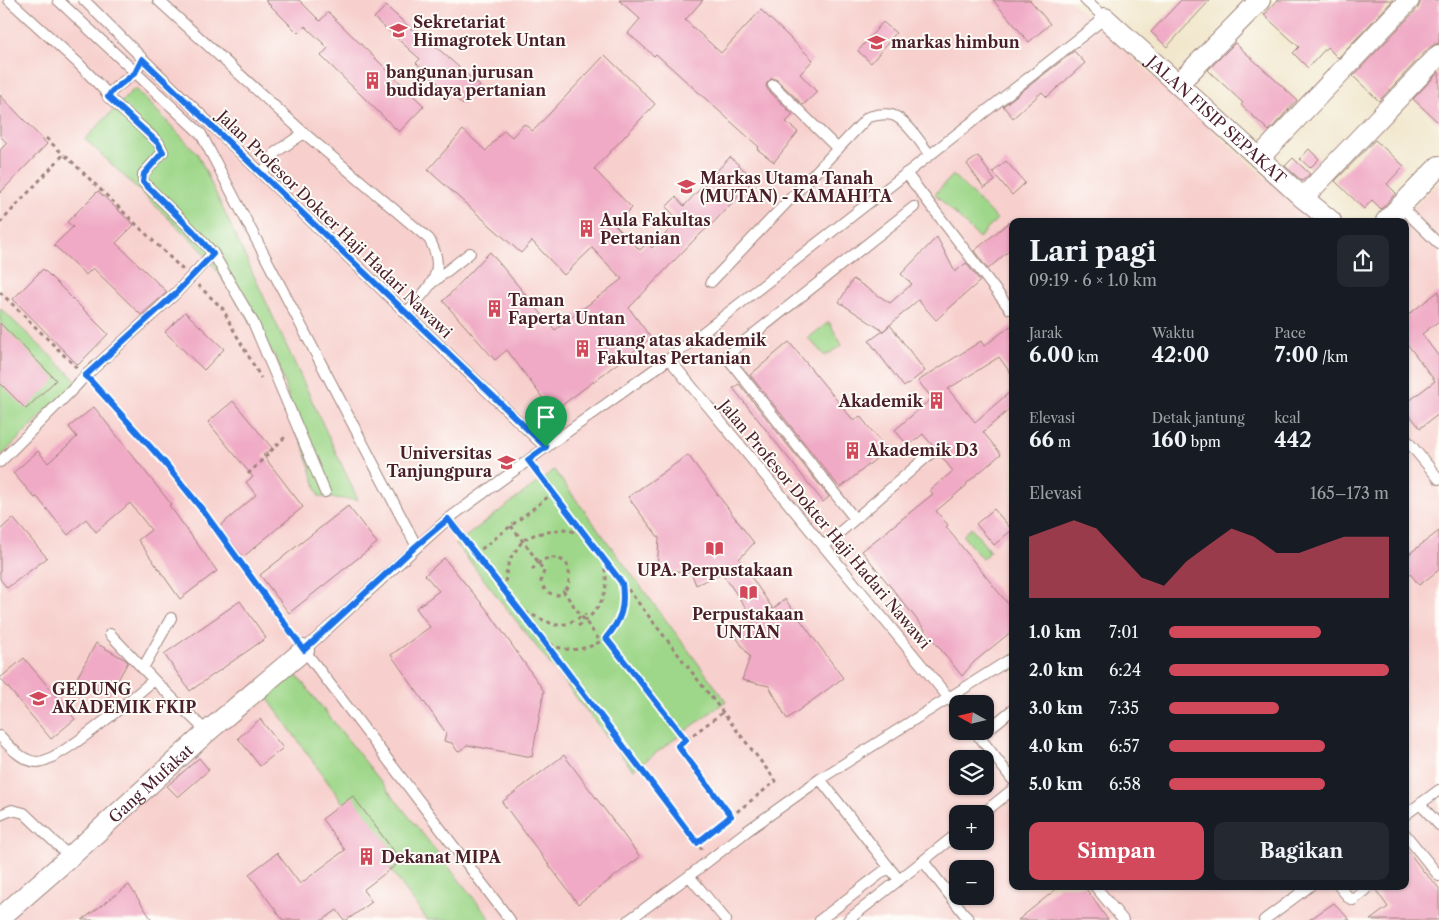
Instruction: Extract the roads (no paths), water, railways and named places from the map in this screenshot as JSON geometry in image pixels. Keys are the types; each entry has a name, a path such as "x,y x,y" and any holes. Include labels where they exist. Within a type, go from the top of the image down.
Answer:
{"street":[{"path":"1178,84 1260,0"},
{"path":"1259,158 1409,0"},
{"name":"JALAN FISIP SEPAKAT","path":"1105,18 1326,218"},
{"path":"1303,198 1439,55"},
{"path":"1389,218 1439,166"},
{"name":"Gang Mufakat","path":"0,918 207,732 304,650"}],"lane":[{"path":"9,0 78,63 109,95 108,97 158,143 163,152 144,174 143,182 193,231 213,254 253,322 325,492"},
{"name":"Jalan Profesor Dokter Haji Hadari Nawawi","path":"58,0 201,134 416,546"},
{"name":"Jalan Profesor Dokter Haji Hadari Nawawi","path":"84,0 142,59 546,447"},
{"path":"158,0 304,133 430,239 436,251 438,265 433,282"},
{"path":"510,920 304,650 416,546 448,519 669,359 1105,18 1086,0"},
{"path":"109,95 135,73 142,59"},
{"path":"773,85 838,149"},
{"path":"711,282 868,117 884,114 893,115 901,119 929,154"},
{"path":"262,174 276,152 304,133"},
{"path":"906,173 1009,308"},
{"path":"1401,207 1439,244"},
{"path":"855,519 726,356 914,208"},
{"path":"406,313 433,282 470,252"},
{"path":"0,462 85,376 176,293 213,254"},
{"name":"Jalan Profesor Dokter Haji Hadari Nawawi","path":"669,359 948,697"},
{"path":"1409,443 1439,479"},
{"path":"824,546 930,454"},
{"path":"143,668 172,618"},
{"path":"110,634 207,732"},
{"path":"629,920 747,831 820,779 1009,660"},
{"path":"0,736 27,760 39,762 61,754 154,680"},
{"path":"994,722 1009,712"},
{"path":"982,740 1009,776"},
{"path":"820,779 899,880"},
{"path":"1409,812 1439,790"},
{"path":"993,805 1009,792"},
{"path":"1420,804 1439,826"},
{"path":"0,815 12,810 24,813 70,857"},
{"path":"1409,839 1439,876"},
{"path":"848,920 949,840"},
{"path":"922,861 969,920"},
{"path":"820,920 889,867"},
{"path":"689,876 726,920"},
{"path":"1098,890 1123,920"},
{"path":"1264,920 1305,890"},
{"path":"1342,890 1353,900 1366,890"}],"place":[{"name":"Sekretariat Himagrotek Untan","path":"399,31"},
{"name":"markas himbun","path":"877,42"},
{"name":"bangunan jurusan budidaya pertanian","path":"372,81"},
{"name":"Markas Utama Tanah (MUTAN) - KAMAHITA","path":"686,187"},
{"name":"Aula Fakultas Pertanian","path":"586,229"},
{"name":"Taman Faperta Untan","path":"494,309"},
{"name":"ruang atas akademik Fakultas Pertanian","path":"583,349"},
{"name":"Akademik","path":"937,401"},
{"name":"Akademik D3","path":"853,450"},
{"name":"Universitas Tanjungpura","path":"506,462"},
{"name":"UPA. Perpustakaan","path":"715,548"},
{"name":"Perpustakaan UNTAN","path":"748,592"},
{"name":"GEDUNG AKADEMIK FKIP","path":"38,698"},
{"name":"Dekanat MIPA","path":"367,857"}]}
